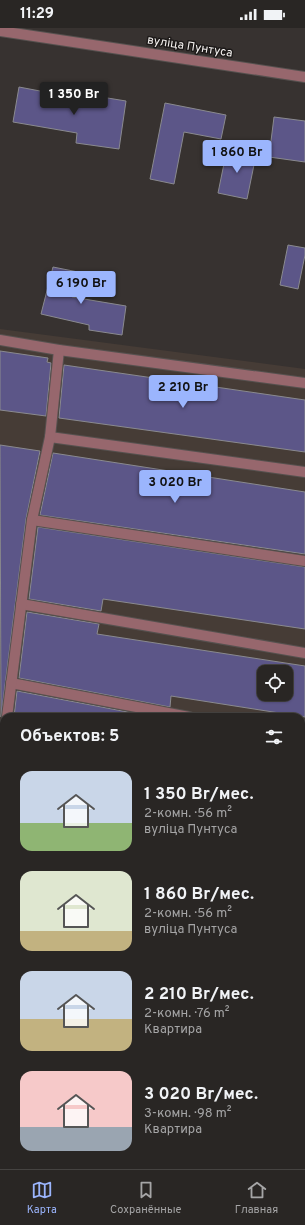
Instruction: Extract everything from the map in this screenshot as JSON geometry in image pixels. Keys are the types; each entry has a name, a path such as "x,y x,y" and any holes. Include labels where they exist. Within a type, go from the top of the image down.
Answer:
{"street":[{"name":"вуліца Пунтуса","path":"0,31 305,77"},
{"path":"0,340 59,350 305,383"},
{"path":"7,713 32,520 50,437 59,350"},
{"path":"50,437 305,472"},
{"path":"32,520 305,561"},
{"path":"21,604 305,653"},
{"path":"11,683 168,713"}],"shaded area":[{"path":"0,329 305,369 305,713 0,713"}],"building":[{"path":"19,87 82,99 83,94 126,101 119,149 76,143 77,133 13,122"},
{"path":"165,103 226,115 221,139 184,132 174,184 150,179"},
{"path":"274,117 305,121 305,162 269,157"},
{"path":"227,149 256,155 247,199 218,193"},
{"path":"288,245 305,248 298,289 280,285"},
{"path":"53,267 78,272 72,297 126,306 122,335 89,330 89,325 41,314"},
{"path":"0,351 48,358 47,362 51,363 46,416 0,410"},
{"path":"64,365 305,400 305,452 59,418"},
{"path":"0,445 40,451 26,519 1,713"},
{"path":"53,453 305,492 305,554 40,515"},
{"path":"38,527 305,567 305,629 103,599 101,611 29,599"},
{"path":"27,612 99,624 97,634 305,666 305,713 279,713 171,696 170,707 19,678"},
{"path":"17,691 133,713 14,713"}]}
